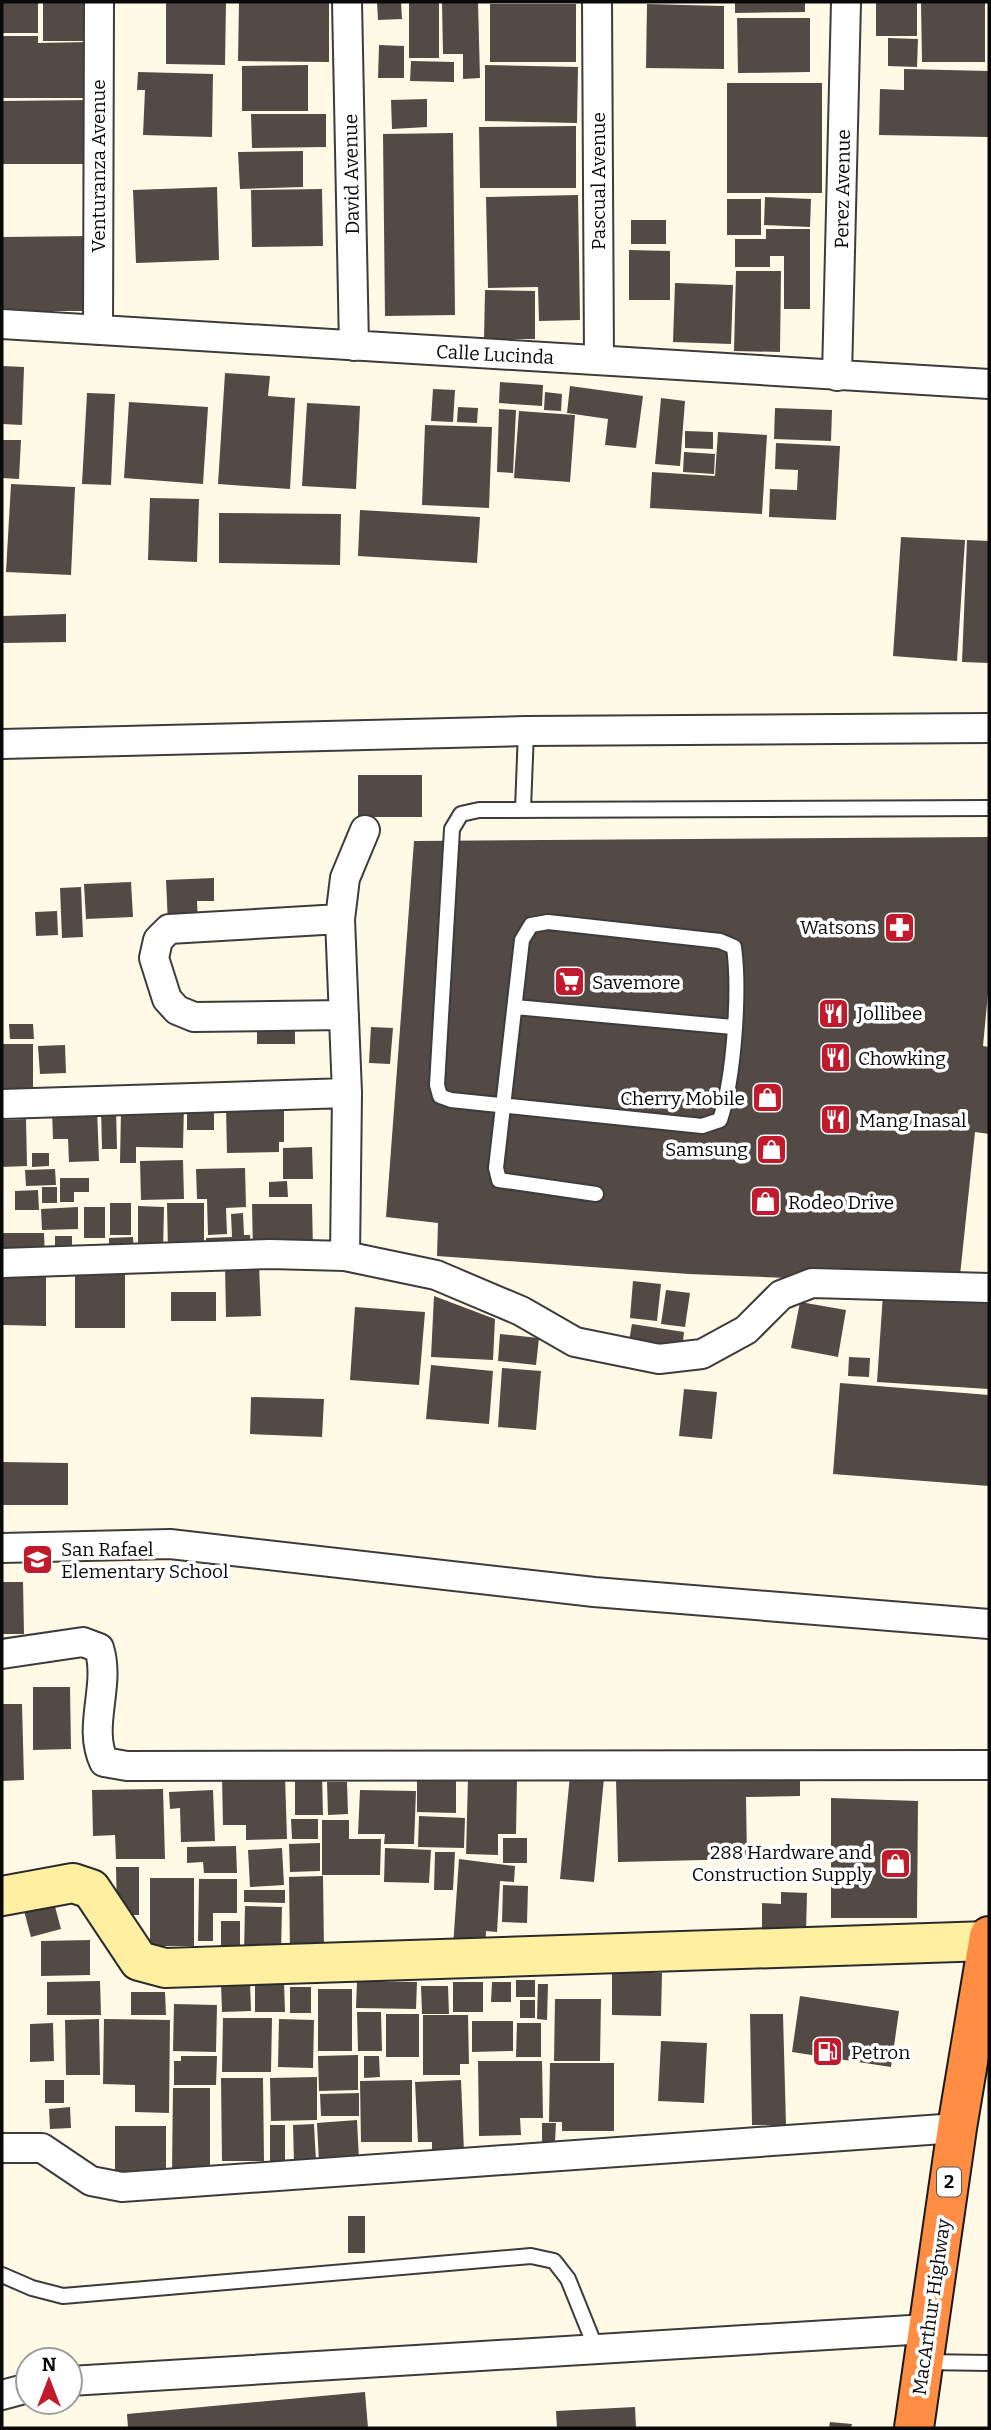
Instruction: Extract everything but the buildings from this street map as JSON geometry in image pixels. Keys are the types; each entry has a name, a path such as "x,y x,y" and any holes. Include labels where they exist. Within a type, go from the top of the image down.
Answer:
{"highway":[{"name":"MacArthur Highway","path":"914,2428 957,2128 989,1939"}],"street":[{"name":"Venturanza Avenue","path":"98,330 99,2"},
{"name":"David Avenue","path":"347,2 354,346"},
{"name":"Pascual Avenue","path":"597,2 599,360"},
{"name":"Perez Avenue","path":"837,376 846,2"},
{"name":"Calle Lucinda","path":"2,324 989,384"},
{"path":"2,744 526,731 989,728"},
{"path":"345,1256 347,1093 340,919 345,878 365,830"},
{"path":"340,919 169,929 158,940 154,958 167,999 177,1010 194,1017 344,1015"},
{"path":"2,1104 347,1093"},
{"path":"2,1263 270,1254 345,1256 436,1275 521,1311 575,1342 659,1359 702,1354 746,1331 781,1295 811,1283 989,1288"},
{"path":"2,1548 170,1544 594,1592 989,1624"},
{"path":"2,1654 83,1642 99,1648 104,1665 96,1745 104,1762 127,1766 989,1765"},
{"path":"2,1896 73,1883 91,1889 139,1961 165,1968 989,1939"},
{"path":"2,2148 42,2148 91,2181 122,2188 957,2128"},
{"path":"84,2380 597,2351 924,2346"}],"lane":[{"path":"523,809 526,731"},
{"path":"596,1194 499,1180 496,1168 503,1105 515,1007 522,940 531,925 548,922 720,942 734,947 733,1027 727,1101 720,1121 702,1126 503,1105 451,1100 440,1096 437,1085 452,829 461,814 479,810 523,809 989,808"},
{"path":"515,1007 733,1027"},
{"path":"2,2275 32,2288 63,2296 531,2256 554,2261 568,2279 597,2351"},
{"path":"924,2346 989,2363"}],"place":[{"name":"Watsons","path":"899,927"},
{"name":"Savemore","path":"569,982"},
{"name":"Jollibee","path":"834,1013"},
{"name":"Chowking","path":"835,1058"},
{"name":"Cherry Mobile","path":"768,1098"},
{"name":"Mang Inasal","path":"836,1120"},
{"name":"Samsung","path":"771,1149"},
{"name":"Rodeo Drive","path":"765,1202"},
{"name":"San Rafael Elementary School","path":"38,1560"},
{"name":"288 Hardware and Construction Supply","path":"895,1863"},
{"name":"Petron","path":"828,2052"}]}
